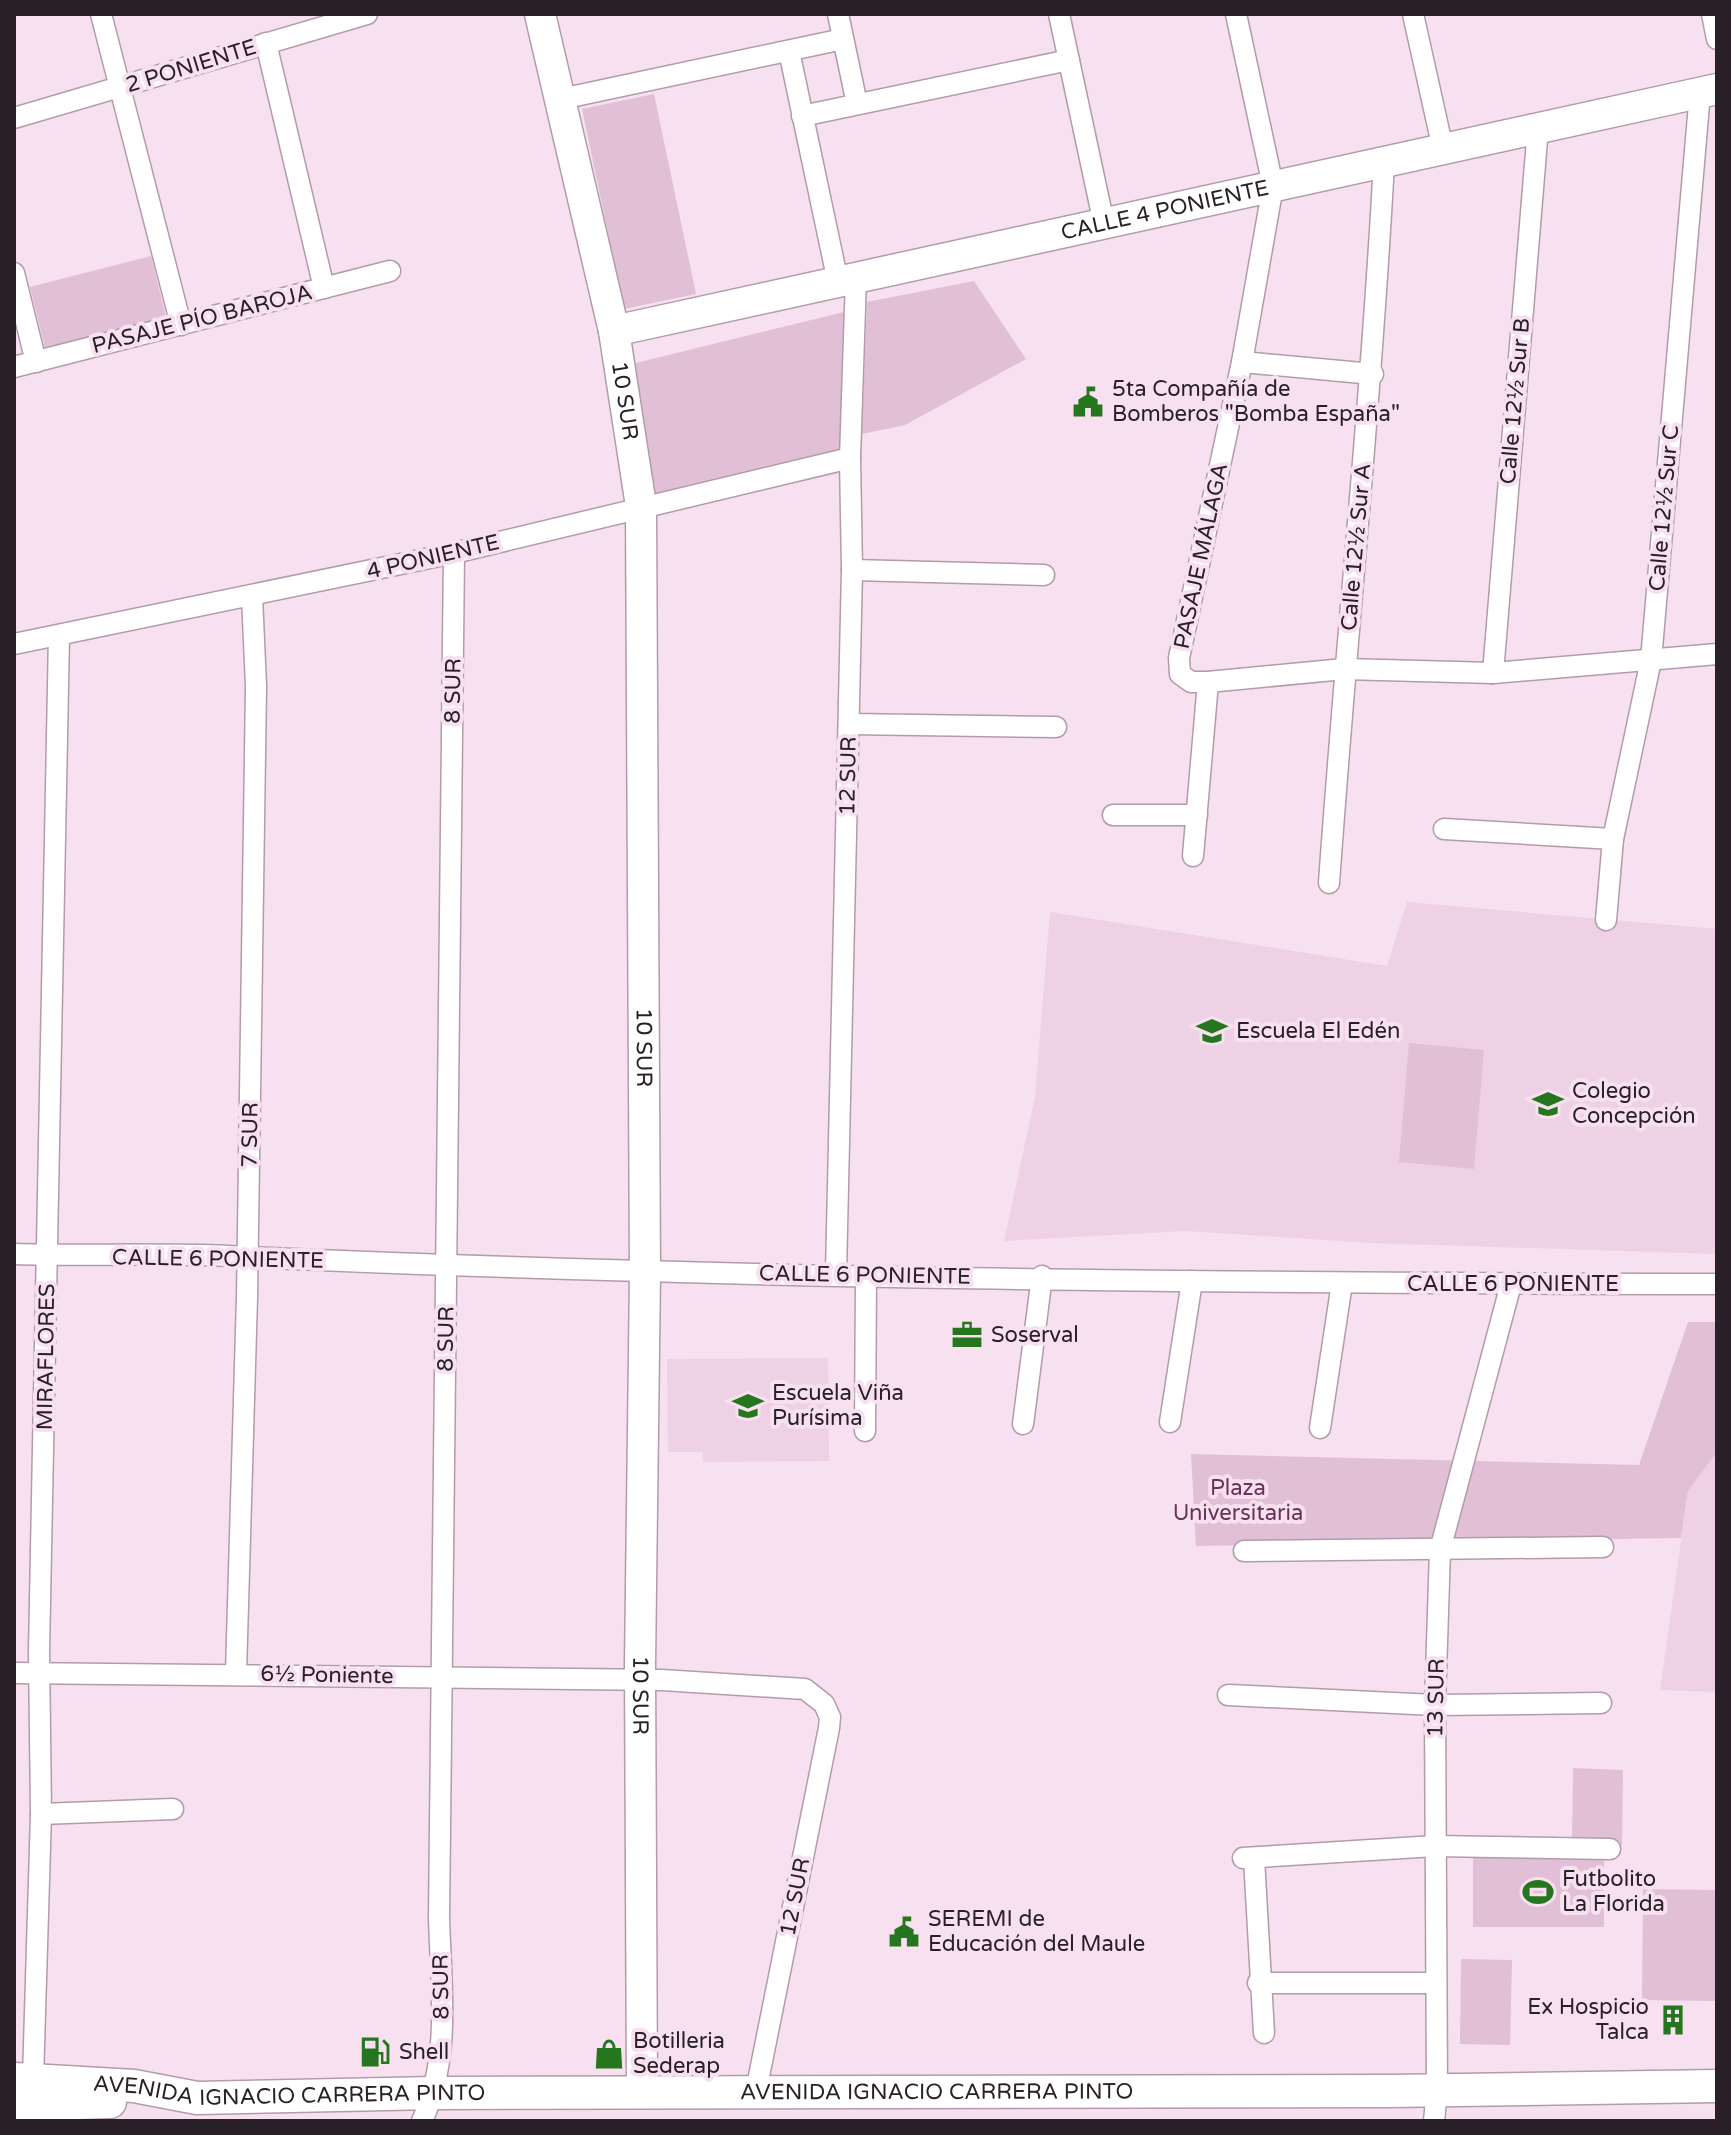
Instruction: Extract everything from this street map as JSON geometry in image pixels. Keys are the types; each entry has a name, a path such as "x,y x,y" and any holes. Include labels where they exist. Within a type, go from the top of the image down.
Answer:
{"main road":[{"name":"AVENIDA IGNACIO CARRERA PINTO","path":"23,2079 134,2086 197,2098 428,2107 642,2092 756,2091 1436,2106 1717,2086"},
{"path":"14,2105 197,2098"}],"street":[{"path":"101,14 181,325"},
{"name":"2 PONIENTE","path":"14,118 367,14"},
{"name":"10 SUR","path":"540,14 614,331 641,506 645,1273 641,1680 642,2092"},
{"path":"838,14 857,104"},
{"path":"1059,14 1104,224"},
{"name":"PASAJE MÁLAGA","path":"1208,682 1191,682 1180,674 1179,658 1242,362 1273,186 1236,14"},
{"path":"1413,14 1443,149"},
{"path":"1712,14 1717,39"},
{"path":"561,99 843,39"},
{"path":"266,43 324,288"},
{"name":"12 SUR","path":"789,51 802,116 847,280 852,570 836,1274"},
{"path":"802,116 1069,60"},
{"name":"CALLE 4 PONIENTE","path":"614,331 1709,91"},
{"name":"Calle 12½ Sur C","path":"1606,920 1613,839 1651,660 1709,91"},
{"name":"Calle 12½ Sur B","path":"1493,673 1538,128"},
{"name":"Calle 12½ Sur A","path":"1329,883 1344,669 1373,374 1384,162"},
{"name":"PASAJE PÍO BAROJA","path":"14,367 390,271"},
{"path":"14,273 36,362"},
{"path":"1242,362 1373,374"},
{"name":"4 PONIENTE","path":"14,644 454,553 850,458"},
{"name":"8 SUR","path":"428,2107 442,2052 442,1677 454,553"},
{"path":"852,570 1044,575"},
{"name":"7 SUR","path":"236,1673 247,1257 256,686 252,596"},
{"name":"MIRAFLORES","path":"23,2079 41,1814 39,1673 59,635"},
{"path":"1193,856 1208,682 1344,669 1493,673 1717,654"},
{"path":"849,724 1056,727"},
{"path":"1113,815 1197,815"},
{"path":"1444,829 1613,839"},
{"name":"CALLE 6 PONIENTE","path":"14,1254 48,1257 247,1257 645,1273 1042,1276 1342,1283 1717,1284"},
{"path":"865,1431 866,1276"},
{"path":"1023,1424 1042,1276"},
{"path":"1170,1422 1192,1281"},
{"path":"1320,1428 1342,1283"},
{"name":"13 SUR","path":"1436,2106 1435,1705 1440,1550 1511,1284"},
{"path":"1244,1551 1603,1547"},
{"name":"6½ Poniente","path":"14,1673 236,1673 472,1680 641,1680 805,1689 824,1704"},
{"path":"1228,1695 1435,1705 1601,1703"},
{"name":"12 SUR","path":"756,2091 829,1728 830,1717 824,1704"},
{"path":"41,1814 173,1809"},
{"path":"1264,2033 1248,1858 1435,1846 1610,1849"},
{"path":"1258,1983 1434,1983"}],"shaded area":[{"path":"1407,902 1717,929 1717,1254 1371,1243 1185,1231 1004,1241 1035,1097 1050,912 1387,966"},
{"name":"Escuela Viña Purísima","path":"828,1358 829,1461 703,1462 703,1452 668,1452 667,1359"},
{"path":"1717,1452 1717,1692 1660,1690 1688,1491"}],"green space":[{"path":"654,94 696,294 624,309 582,109"},
{"path":"151,256 166,317 45,348 30,287"},
{"path":"974,281 1026,359 905,425 862,434 867,302"},
{"path":"844,312 839,473 654,515 632,364"},
{"path":"1409,1043 1484,1050 1474,1169 1399,1162"},
{"name":"Plaza Universitaria","path":"1688,1322 1717,1322 1717,1452 1688,1491 1681,1538 1196,1546 1191,1454 1639,1465"},
{"path":"1573,1768 1623,1770 1622,1845 1572,1844"},
{"name":"Futbolito La Florida","path":"1473,1857 1604,1857 1604,1927 1473,1927"},
{"path":"1643,1889 1717,1890 1717,2001 1642,2000"},
{"path":"1461,1959 1512,1960 1510,2045 1460,2044"}],"place":[{"name":"5ta Compañía de Bomberos \"Bomba España\"","path":"1088,402"},
{"name":"Escuela El Edén","path":"1212,1031"},
{"name":"Colegio Concepción","path":"1548,1104"},
{"name":"Soserval","path":"967,1335"},
{"name":"Escuela Viña Purísima","path":"748,1406"},
{"name":"Futbolito La Florida","path":"1538,1892"},
{"name":"SEREMI de Educación del Maule","path":"904,1932"},
{"name":"Ex Hospicio Talca","path":"1673,2020"},
{"name":"Shell","path":"375,2052"},
{"name":"Botilleria Sederap","path":"609,2054"}]}
